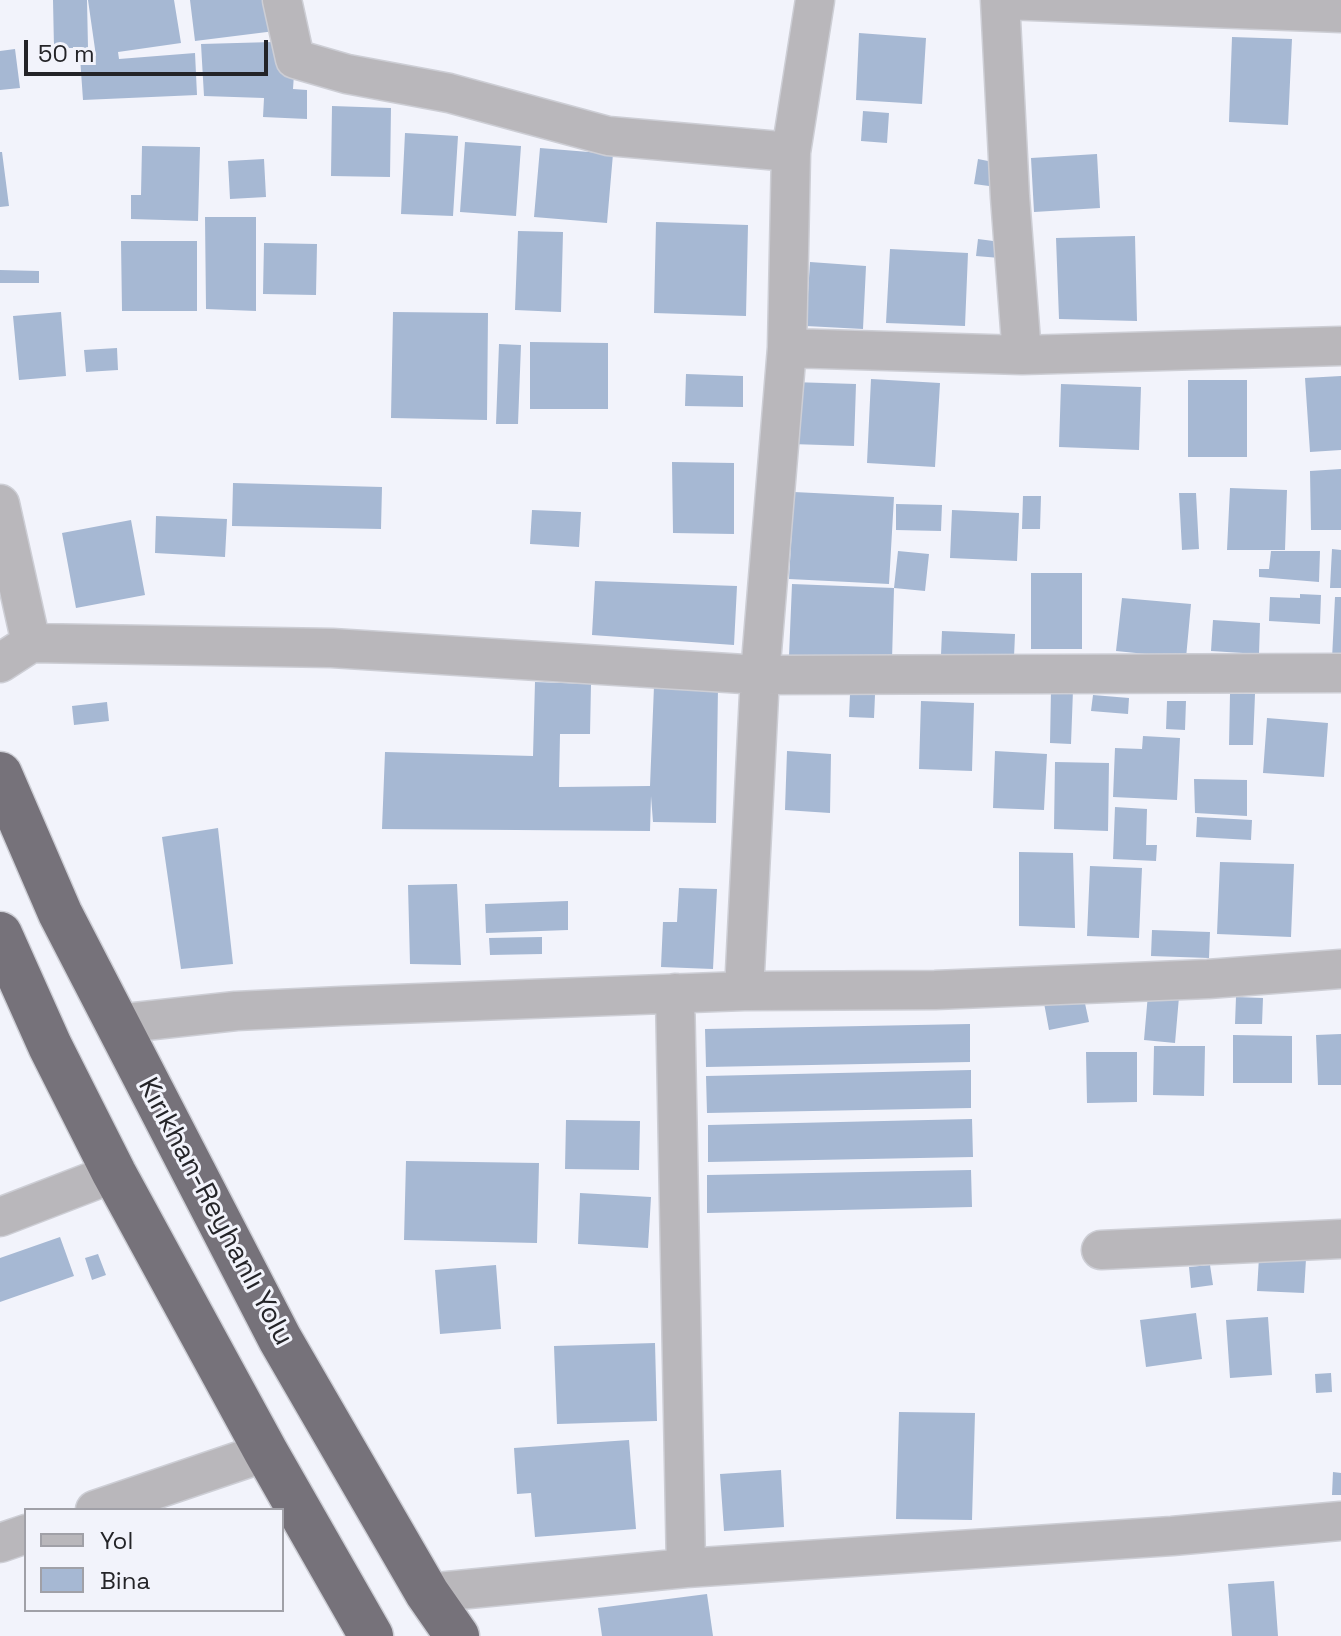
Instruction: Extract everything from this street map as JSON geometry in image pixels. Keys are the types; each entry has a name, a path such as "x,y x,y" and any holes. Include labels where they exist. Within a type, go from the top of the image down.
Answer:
{"highway":[{"name":"Kırıkhan-Reyhanlı Yolu","path":"0,774 60,913 280,1339 427,1593 457,1636"},
{"path":"0,934 50,1046 114,1173 266,1452 371,1636"}],"street":[{"path":"282,0 295,59 347,74 449,93 608,136 791,152"},
{"path":"744,991 760,675 787,348 791,152 815,0"},
{"path":"1022,355 1010,197 1003,0 1341,13"},
{"path":"787,348 1022,355 1341,346"},
{"path":"0,504 31,643"},
{"path":"0,663 31,643 332,648 760,675 1341,673"},
{"path":"117,1024 236,1011 675,993 935,990 1208,979 1341,969"},
{"path":"675,993 686,1568"},
{"path":"0,1217 114,1173"},
{"path":"1101,1250 1341,1239"},
{"path":"101,1508 266,1452"},
{"path":"427,1593 686,1568 1172,1536 1341,1521"},
{"path":"0,1543 24,1535"}],"building":[{"path":"53,0 87,0 88,48 54,48"},
{"path":"88,0 174,0 181,43 118,52 119,59 195,53 197,95 83,100 80,57 96,56"},
{"path":"190,0 271,0 275,31 195,41"},
{"path":"859,33 926,38 922,104 856,100"},
{"path":"1232,37 1292,39 1288,125 1229,122"},
{"path":"273,42 295,59 293,89 307,90 307,119 263,117 264,98 204,96 201,44"},
{"path":"15,49 20,88 0,90 0,51"},
{"path":"332,106 391,108 390,177 331,176"},
{"path":"863,111 889,113 887,143 861,141"},
{"path":"405,133 458,136 453,216 401,214"},
{"path":"465,142 521,146 516,216 460,212"},
{"path":"142,146 200,147 198,221 131,219 131,195 141,195"},
{"path":"540,148 613,154 607,223 534,217"},
{"path":"0,152 9,206 0,207"},
{"path":"1097,154 1100,208 1034,212 1031,158"},
{"path":"264,159 266,197 230,199 228,161"},
{"path":"978,159 993,162 989,186 974,184"},
{"path":"205,217 256,217 256,311 206,309"},
{"path":"656,222 748,225 746,316 654,313"},
{"path":"518,231 563,232 561,312 515,310"},
{"path":"1135,236 1137,321 1059,319 1056,238"},
{"path":"978,239 1001,242 1000,258 976,256"},
{"path":"121,241 197,241 197,311 122,311"},
{"path":"264,243 317,244 316,295 263,294"},
{"path":"890,249 968,253 965,326 886,323"},
{"path":"810,262 866,266 863,329 806,326"},
{"path":"0,270 39,271 39,283 0,283"},
{"path":"61,312 66,376 19,380 13,316"},
{"path":"393,312 488,313 487,420 391,418"},
{"path":"530,342 608,343 608,409 530,409"},
{"path":"499,344 521,345 518,424 496,424"},
{"path":"117,348 118,370 86,372 84,350"},
{"path":"686,374 743,376 743,407 685,406"},
{"path":"1341,376 1341,450 1310,452 1305,378"},
{"path":"871,379 940,383 935,467 867,463"},
{"path":"1188,380 1247,380 1247,457 1188,457"},
{"path":"792,382 856,384 854,446 791,444"},
{"path":"1061,384 1141,387 1139,450 1059,447"},
{"path":"672,462 734,463 734,534 673,533"},
{"path":"1341,469 1341,530 1311,530 1310,471"},
{"path":"233,483 382,487 381,529 232,526"},
{"path":"1230,488 1287,490 1285,550 1227,550"},
{"path":"794,492 894,497 889,584 789,579"},
{"path":"1179,493 1196,493 1199,549 1182,550"},
{"path":"1023,496 1041,496 1040,529 1022,529"},
{"path":"896,504 942,505 941,531 896,530"},
{"path":"532,510 581,512 579,547 530,544"},
{"path":"952,510 1019,513 1017,561 950,558"},
{"path":"156,516 227,519 225,557 155,553"},
{"path":"131,520 145,595 76,608 62,533"},
{"path":"1332,549 1341,550 1341,588 1330,588"},
{"path":"898,551 929,554 925,591 894,588"},
{"path":"1271,551 1320,551 1319,582 1259,577 1259,569 1269,569"},
{"path":"1031,573 1082,573 1082,649 1031,649"},
{"path":"595,581 737,586 734,645 592,635"},
{"path":"792,584 894,588 892,660 789,656"},
{"path":"1300,594 1321,595 1320,624 1269,621 1270,597 1300,598"},
{"path":"1335,597 1341,597 1341,660 1332,659"},
{"path":"1122,598 1191,604 1186,658 1116,651"},
{"path":"1213,620 1260,623 1259,654 1211,651"},
{"path":"942,631 1015,634 1014,657 941,655"},
{"path":"535,682 591,684 590,734 560,734 559,787 650,786 654,686 718,687 716,823 653,822 651,796 650,831 382,829 385,752 533,756"},
{"path":"1051,690 1073,690 1071,744 1050,743"},
{"path":"850,694 875,695 874,718 849,717"},
{"path":"1230,694 1255,694 1253,745 1229,745"},
{"path":"1093,695 1129,698 1128,714 1091,711"},
{"path":"921,701 974,703 972,771 919,769"},
{"path":"1167,701 1186,701 1185,730 1166,729"},
{"path":"107,702 109,721 74,725 72,706"},
{"path":"1267,718 1328,723 1324,777 1263,773"},
{"path":"1143,736 1180,738 1177,800 1113,797 1115,748 1142,749"},
{"path":"787,751 831,754 830,813 785,810"},
{"path":"995,751 1047,754 1044,810 993,808"},
{"path":"1055,762 1109,763 1108,831 1054,829"},
{"path":"1194,779 1247,780 1247,816 1195,813"},
{"path":"1115,807 1147,809 1146,845 1157,845 1156,861 1113,859"},
{"path":"1197,817 1252,820 1251,840 1196,837"},
{"path":"218,828 233,964 181,969 162,837"},
{"path":"1019,852 1073,853 1075,928 1019,926"},
{"path":"1220,862 1294,864 1291,937 1217,934"},
{"path":"1090,866 1142,868 1139,938 1087,936"},
{"path":"457,884 461,965 410,964 408,885"},
{"path":"679,888 717,889 713,969 661,967 663,922 677,922"},
{"path":"568,901 568,930 486,933 485,904"},
{"path":"1152,930 1210,932 1209,958 1151,956"},
{"path":"542,937 542,954 490,955 489,938"},
{"path":"1083,994 1089,1022 1049,1030 1044,1003"},
{"path":"1148,994 1179,997 1175,1043 1144,1040"},
{"path":"1236,997 1263,998 1262,1024 1235,1024"},
{"path":"970,1024 970,1062 706,1067 705,1029"},
{"path":"1341,1034 1341,1085 1318,1085 1316,1035"},
{"path":"1233,1035 1292,1036 1292,1083 1233,1083"},
{"path":"1154,1046 1205,1046 1204,1096 1153,1095"},
{"path":"1086,1052 1137,1052 1137,1102 1087,1103"},
{"path":"971,1070 971,1108 707,1113 706,1076"},
{"path":"972,1119 973,1157 708,1162 708,1125"},
{"path":"566,1120 640,1121 639,1170 565,1169"},
{"path":"406,1161 539,1163 537,1243 404,1240"},
{"path":"971,1170 972,1207 707,1213 707,1175"},
{"path":"580,1193 651,1197 648,1248 578,1244"},
{"path":"60,1237 74,1276 0,1302 0,1258"},
{"path":"98,1254 106,1275 92,1280 85,1258"},
{"path":"1259,1257 1306,1259 1304,1293 1257,1291"},
{"path":"496,1265 501,1329 440,1334 435,1270"},
{"path":"1210,1265 1213,1285 1191,1288 1189,1267"},
{"path":"1196,1313 1202,1359 1146,1367 1140,1320"},
{"path":"1268,1317 1272,1375 1230,1378 1226,1320"},
{"path":"655,1343 657,1421 557,1424 554,1346"},
{"path":"1331,1373 1332,1392 1316,1393 1315,1374"},
{"path":"899,1412 975,1413 972,1520 896,1519"},
{"path":"629,1440 636,1529 535,1537 531,1493 517,1494 514,1448"},
{"path":"781,1470 784,1527 724,1531 720,1474"},
{"path":"1333,1472 1341,1473 1341,1495 1332,1495"},
{"path":"1274,1581 1278,1636 1232,1636 1228,1584"},
{"path":"707,1594 713,1636 602,1636 598,1608"}]}
